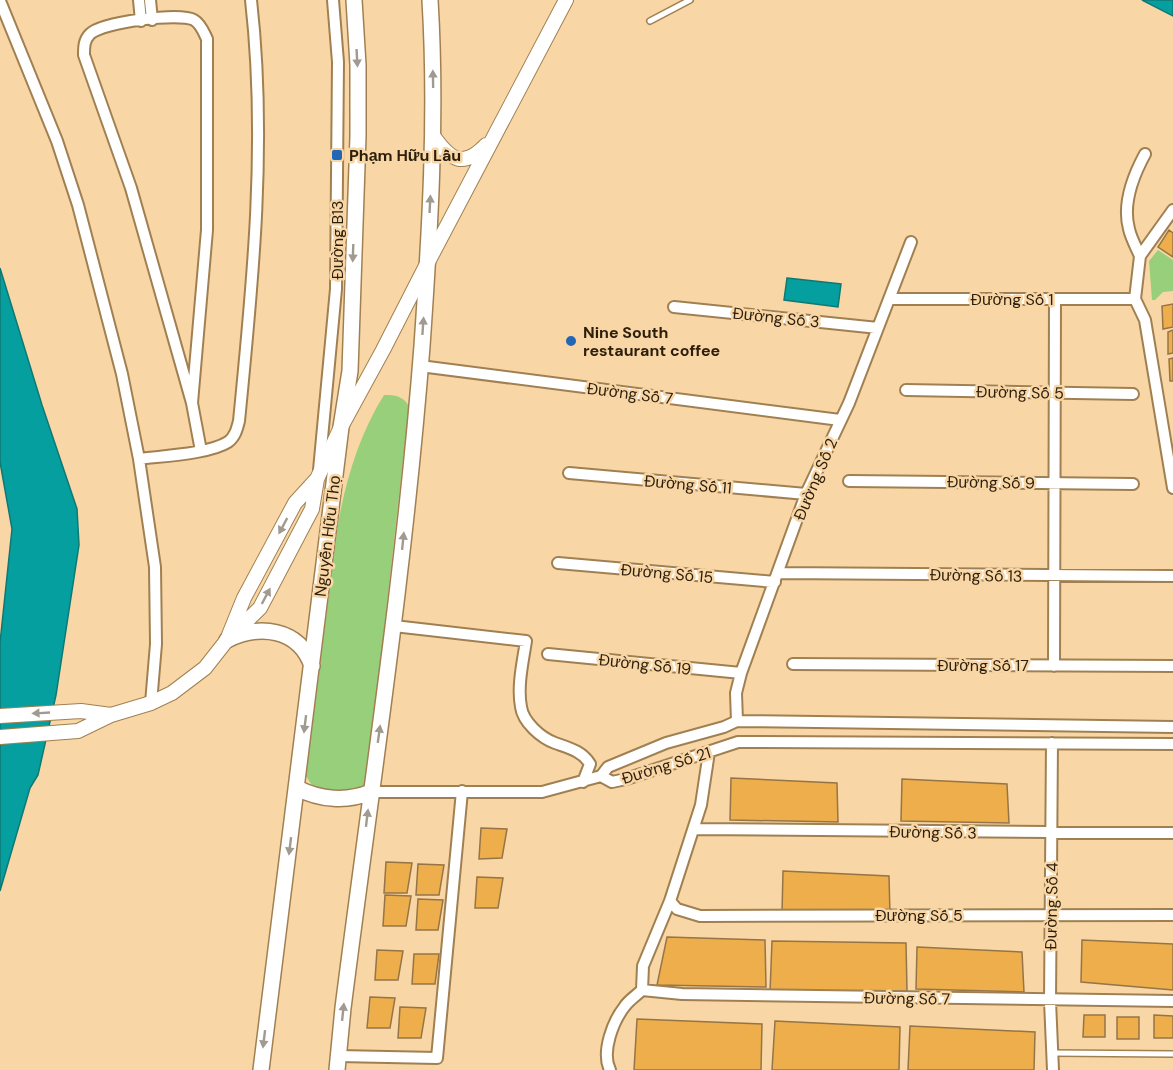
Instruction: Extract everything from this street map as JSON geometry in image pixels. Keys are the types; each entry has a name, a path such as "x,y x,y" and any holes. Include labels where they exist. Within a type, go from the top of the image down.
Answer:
{"main road":[{"name":"Nguyễn Hữu Thọ","path":"261,1070 350,370 358,136 358,65 354,0"},
{"path":"337,1063 393,626 420,366 434,137 430,0"},
{"path":"0,736 78,731 172,693 205,668 227,640 260,608 312,509 317,479 341,427 566,0"},
{"path":"434,137 441,148 451,156 464,160 476,156 496,135"},
{"path":"227,640 251,631 261,630 283,635 294,640 303,648 312,666"},
{"path":"0,716 81,711 111,716"},
{"path":"297,788 321,797 336,798 351,798 371,792"}],"street":[{"path":"139,0 147,20"},
{"path":"147,20 150,0"},
{"path":"139,459 201,451 227,442 236,433 239,422 255,240 258,160 257,57 251,0"},
{"name":"Đường B13","path":"317,479 336,289 338,62 333,0"},
{"path":"0,1 57,141 78,205 123,374 139,459 155,567 156,644 151,703"},
{"path":"192,403 207,230 207,39 195,20 171,17 114,24 99,28 89,35 84,44 84,55 132,188 192,403 201,451"},
{"path":"1140,256 1128,227 1127,203 1133,178 1145,154"},
{"path":"1173,210 1140,256 1134,299 1145,320 1173,488"},
{"name":"Đường Số 2","path":"737,721 736,693 741,673 806,494 849,403 911,242"},
{"name":"Đường Số 1","path":"890,299 1134,299"},
{"path":"1054,666 1055,299"},
{"name":"Đường Số 3","path":"674,307 878,328"},
{"path":"177,354 187,356 197,351"},
{"name":"Đường Số 7","path":"420,366 840,420"},
{"name":"Đường Số 5","path":"906,390 1133,394"},
{"name":"Đường Số 11","path":"570,473 806,494"},
{"name":"Đường Số 9","path":"849,481 1133,484"},
{"name":"Đường Số 15","path":"558,563 777,578"},
{"name":"Đường Số 13","path":"777,578 1173,576"},
{"path":"393,626 526,641 521,676 520,708 532,727 548,740 585,756 590,764 583,782"},
{"name":"Đường Số 19","path":"548,654 741,673"},
{"name":"Đường Số 17","path":"793,664 1173,666"},
{"name":"Đường Số 21","path":"1173,727 737,721 724,728 666,743 608,767 601,776 612,782 626,779 738,742 1173,744"},
{"name":"Đường Số 4","path":"1052,743 1050,1001 1053,1070"},
{"path":"610,1070 606,1063 608,1041 624,1007 642,990 644,966 670,901 701,805 709,752"},
{"path":"371,792 542,792 601,776"},
{"path":"337,1063 437,1058 462,791"},
{"name":"Đường Số 3","path":"694,829 1173,833"},
{"name":"Đường Số 5","path":"670,901 677,909 700,916 1173,915"},
{"name":"Đường Số 7","path":"642,990 682,993 1050,1001 1173,1001"}],"lane":[{"path":"650,21 690,0"},
{"path":"1052,1053 1173,1054"}],"green space":[{"path":"1158,250 1173,260 1173,291 1163,292 1152,300 1149,261"},
{"path":"384,395 398,397 409,406 367,783 359,791 320,791 313,787 306,776 338,524 355,457"}],"water":[{"path":"1142,0 1173,0 1173,16"},
{"path":"0,268 77,509 79,545 56,695 38,775 30,788 0,891 0,643 12,529 0,462"},
{"path":"787,278 841,284 838,307 784,300"}],"building":[{"path":"1169,230 1173,233 1173,257 1158,247"},
{"path":"1173,304 1173,327 1163,329 1162,306"},
{"path":"1173,330 1173,353 1168,354 1168,332"},
{"path":"1173,358 1173,381 1170,381 1169,359"},
{"path":"731,778 837,783 838,822 730,820"},
{"path":"902,779 1007,784 1009,823 901,821"},
{"path":"481,828 507,829 502,858 479,859"},
{"path":"386,862 412,863 407,893 384,893"},
{"path":"418,864 444,865 439,895 416,895"},
{"path":"783,871 889,876 890,915 782,913"},
{"path":"477,877 503,878 498,908 475,908"},
{"path":"385,895 411,896 406,926 383,926"},
{"path":"418,899 443,900 438,930 416,930"},
{"path":"667,937 765,940 766,987 657,985"},
{"path":"1082,940 1173,944 1173,990 1081,982"},
{"path":"772,941 906,943 907,991 770,992"},
{"path":"917,947 1022,952 1024,992 916,989"},
{"path":"377,950 403,951 398,980 375,980"},
{"path":"414,954 439,954 435,984 412,984"},
{"path":"370,997 395,998 390,1028 367,1028"},
{"path":"400,1007 426,1008 421,1038 398,1038"},
{"path":"1084,1015 1105,1015 1105,1037 1083,1037"},
{"path":"1154,1015 1173,1016 1173,1038 1154,1038"},
{"path":"1117,1017 1139,1017 1139,1039 1117,1039"},
{"path":"637,1019 762,1024 761,1070 634,1070"},
{"path":"775,1021 900,1027 899,1070 772,1070"},
{"path":"910,1026 1035,1032 1034,1070 908,1070"}],"place":[{"name":"Phạm Hữu Lầu","path":"337,155"},
{"name":"Nine South restaurant coffee","path":"571,341"}]}
